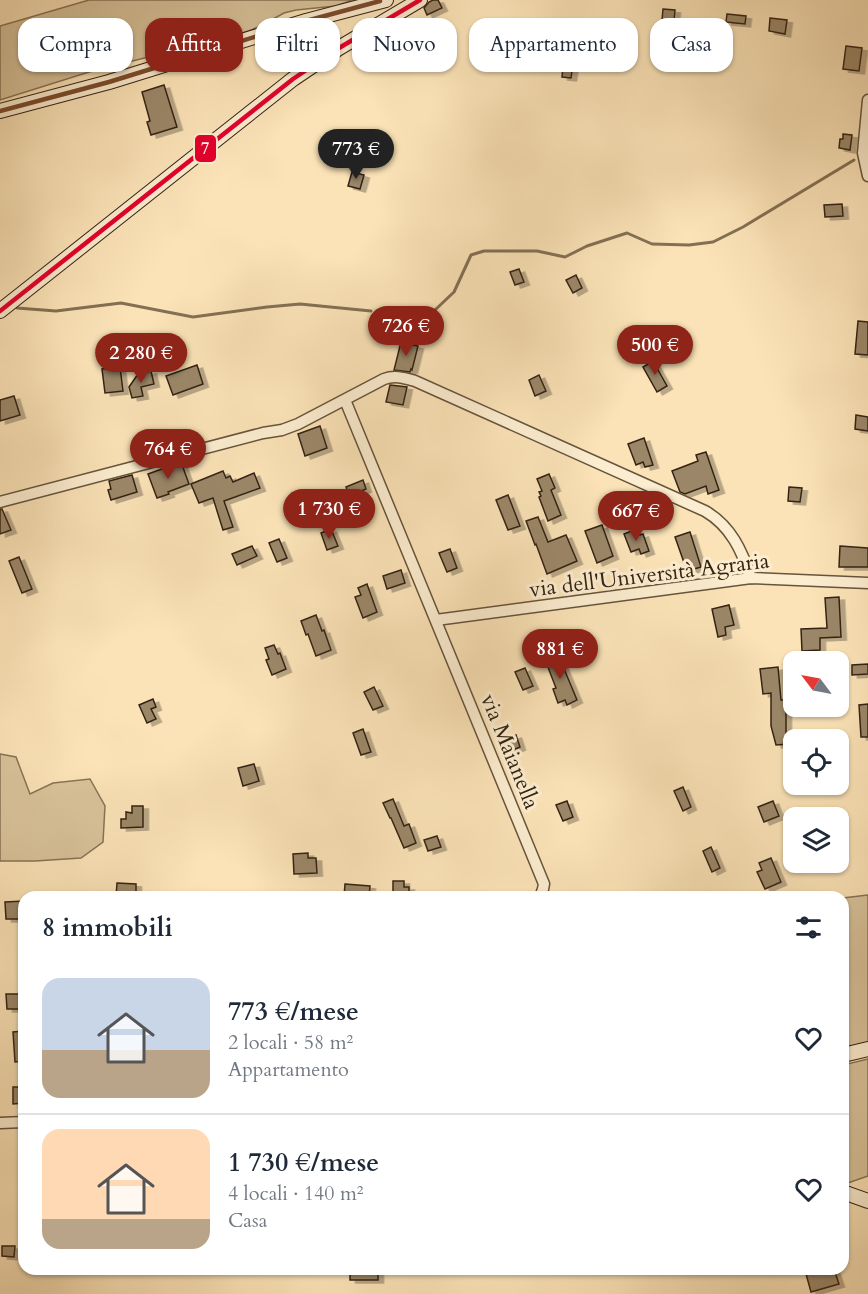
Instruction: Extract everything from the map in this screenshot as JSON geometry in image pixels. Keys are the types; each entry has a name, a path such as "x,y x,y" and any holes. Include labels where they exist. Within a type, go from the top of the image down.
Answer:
{"main road":[{"path":"0,111 109,82 297,24 386,0"},
{"path":"0,311 293,79 339,48 420,0"},
{"path":"849,1054 868,1049"},
{"path":"849,1194 868,1202"}],"street":[{"path":"868,100 863,153 868,176"},
{"path":"0,502 282,430 386,378 401,377 415,381 705,511 728,530 742,552 752,578"},
{"name":"via Maianella","path":"345,400 544,884 542,891"},
{"name":"via dell'Università Agraria","path":"436,620 760,577 868,583"},
{"path":"0,1123 18,1122"}],"shaded area":[{"path":"89,0 371,0 296,10 275,18 255,18 255,28 243,33 243,18 145,18 145,58 133,61 133,18 27,18"},
{"path":"18,21 18,72 89,72 0,100 0,26"},
{"path":"0,754 16,757 30,794 53,783 90,779 105,806 103,842 81,858 0,861"},
{"path":"868,895 868,1044 849,1048 849,897"},
{"path":"868,1059 868,1176 849,1183 849,1064"}],"building":[{"path":"433,0 438,0 442,8 427,15 424,8"},
{"path":"663,9 675,10 674,18 662,18"},
{"path":"727,14 746,16 745,24 733,23 733,18 726,18"},
{"path":"770,18 787,20 785,34 769,31"},
{"path":"846,46 862,48 859,71 843,69"},
{"path":"562,72 572,72 571,78 562,77"},
{"path":"164,85 177,127 151,135 147,122 150,121 142,92"},
{"path":"843,134 852,135 850,150 839,148"},
{"path":"352,172 364,175 360,189 348,186"},
{"path":"842,204 843,216 825,217 824,205"},
{"path":"519,269 524,282 515,285 510,272"},
{"path":"576,275 582,288 573,293 566,280"},
{"path":"858,321 868,322 868,355 855,354"},
{"path":"152,334 158,352 148,356 146,351 137,354 133,341"},
{"path":"401,342 418,346 410,372 394,370"},
{"path":"653,361 667,386 657,392 643,367"},
{"path":"197,365 203,384 173,395 166,376"},
{"path":"120,367 123,391 105,393 102,369"},
{"path":"151,371 154,384 141,387 143,396 132,398 129,387 138,374"},
{"path":"539,375 546,391 535,396 529,380"},
{"path":"390,385 407,387 403,405 386,402"},
{"path":"14,396 20,415 0,421 0,400"},
{"path":"856,415 868,417 868,431 855,429"},
{"path":"320,426 327,448 305,456 298,434"},
{"path":"644,438 653,465 645,467 643,462 636,465 628,444"},
{"path":"706,452 719,490 708,494 706,486 685,494 680,492 672,471 698,461 696,455"},
{"path":"181,462 189,484 157,498 148,474"},
{"path":"223,471 226,478 230,476 233,482 254,473 260,488 224,501 233,527 223,530 213,498 199,503 191,484"},
{"path":"549,474 555,488 551,490 561,515 548,521 539,497 541,496 539,492 542,491 537,479"},
{"path":"132,475 137,492 111,500 108,490 111,489 109,481"},
{"path":"363,480 366,489 349,496 346,487"},
{"path":"789,487 802,488 800,502 788,501"},
{"path":"508,495 520,526 508,530 496,500"},
{"path":"630,497 635,510 618,516 613,503"},
{"path":"0,509 11,530 0,534"},
{"path":"538,517 548,542 566,535 577,561 547,574 526,521"},
{"path":"602,525 613,556 597,563 585,531"},
{"path":"331,529 338,546 327,550 321,533"},
{"path":"634,530 636,536 643,534 649,551 641,554 639,549 631,552 624,534"},
{"path":"690,532 701,567 687,571 675,537"},
{"path":"279,539 287,558 277,562 269,543"},
{"path":"252,546 257,556 237,565 232,554"},
{"path":"840,546 868,548 868,567 839,567"},
{"path":"450,549 457,568 447,572 439,553"},
{"path":"19,557 32,589 22,593 9,561"},
{"path":"401,570 405,583 387,589 383,576"},
{"path":"367,584 377,612 363,618 355,597 361,595 358,588"},
{"path":"839,597 841,637 820,638 820,650 802,651 801,629 827,628 825,598"},
{"path":"729,605 734,625 725,627 726,635 718,637 712,609"},
{"path":"316,615 331,650 316,656 301,621"},
{"path":"274,645 286,669 272,675 266,660 269,659 265,648"},
{"path":"557,652 577,700 567,705 565,700 558,703 553,689 556,688 544,657"},
{"path":"868,664 868,674 852,675 852,665"},
{"path":"778,667 783,717 786,717 783,744 776,745 771,726 771,693 763,694 760,669"},
{"path":"525,668 533,686 523,690 515,672"},
{"path":"374,687 383,706 373,710 364,692"},
{"path":"153,699 156,707 151,709 156,719 147,723 139,705"},
{"path":"868,704 868,737 861,737 859,705"},
{"path":"363,729 371,752 361,755 353,733"},
{"path":"516,735 520,747 503,754 498,741"},
{"path":"254,764 259,781 243,786 238,768"},
{"path":"683,787 691,807 683,811 674,791"},
{"path":"393,799 404,826 409,824 416,843 404,848 383,803"},
{"path":"567,801 573,817 563,821 556,805"},
{"path":"773,801 779,816 764,822 758,807"},
{"path":"132,806 143,806 143,827 121,828 121,819 126,819 126,812 132,813"},
{"path":"437,836 441,847 428,851 424,840"},
{"path":"711,847 720,868 712,872 703,851"},
{"path":"308,853 308,858 316,858 317,873 294,874 293,854"},
{"path":"771,858 781,882 765,889 757,872 762,870 759,863"},
{"path":"393,881 404,881 404,887 409,887 409,891 393,891"},
{"path":"117,883 136,884 136,891 116,891"},
{"path":"345,884 370,886 370,891 344,891"},
{"path":"18,901 18,919 6,919 5,902"},
{"path":"6,994 18,994 18,1009 7,1009"},
{"path":"13,1032 18,1032 18,1062 15,1062"},
{"path":"13,1087 18,1087 18,1104 13,1104"},
{"path":"2,1246 15,1246 14,1257 2,1256"},
{"path":"350,1275 378,1275 378,1280 350,1280"},
{"path":"806,1275 836,1275 839,1284 811,1292"}],"waterway":[{"path":"389,314 401,316 435,310 454,292 471,255 484,251 537,251 565,257 587,246 627,233 652,244 689,245 713,242 743,227 854,160"},
{"path":"17,308 56,311 121,303 193,317 300,304 371,311"}],"transit line":[{"name":"7","path":"0,311 293,79 339,48 420,0"},
{"path":"0,111 109,82 306,21 380,1"}]}
